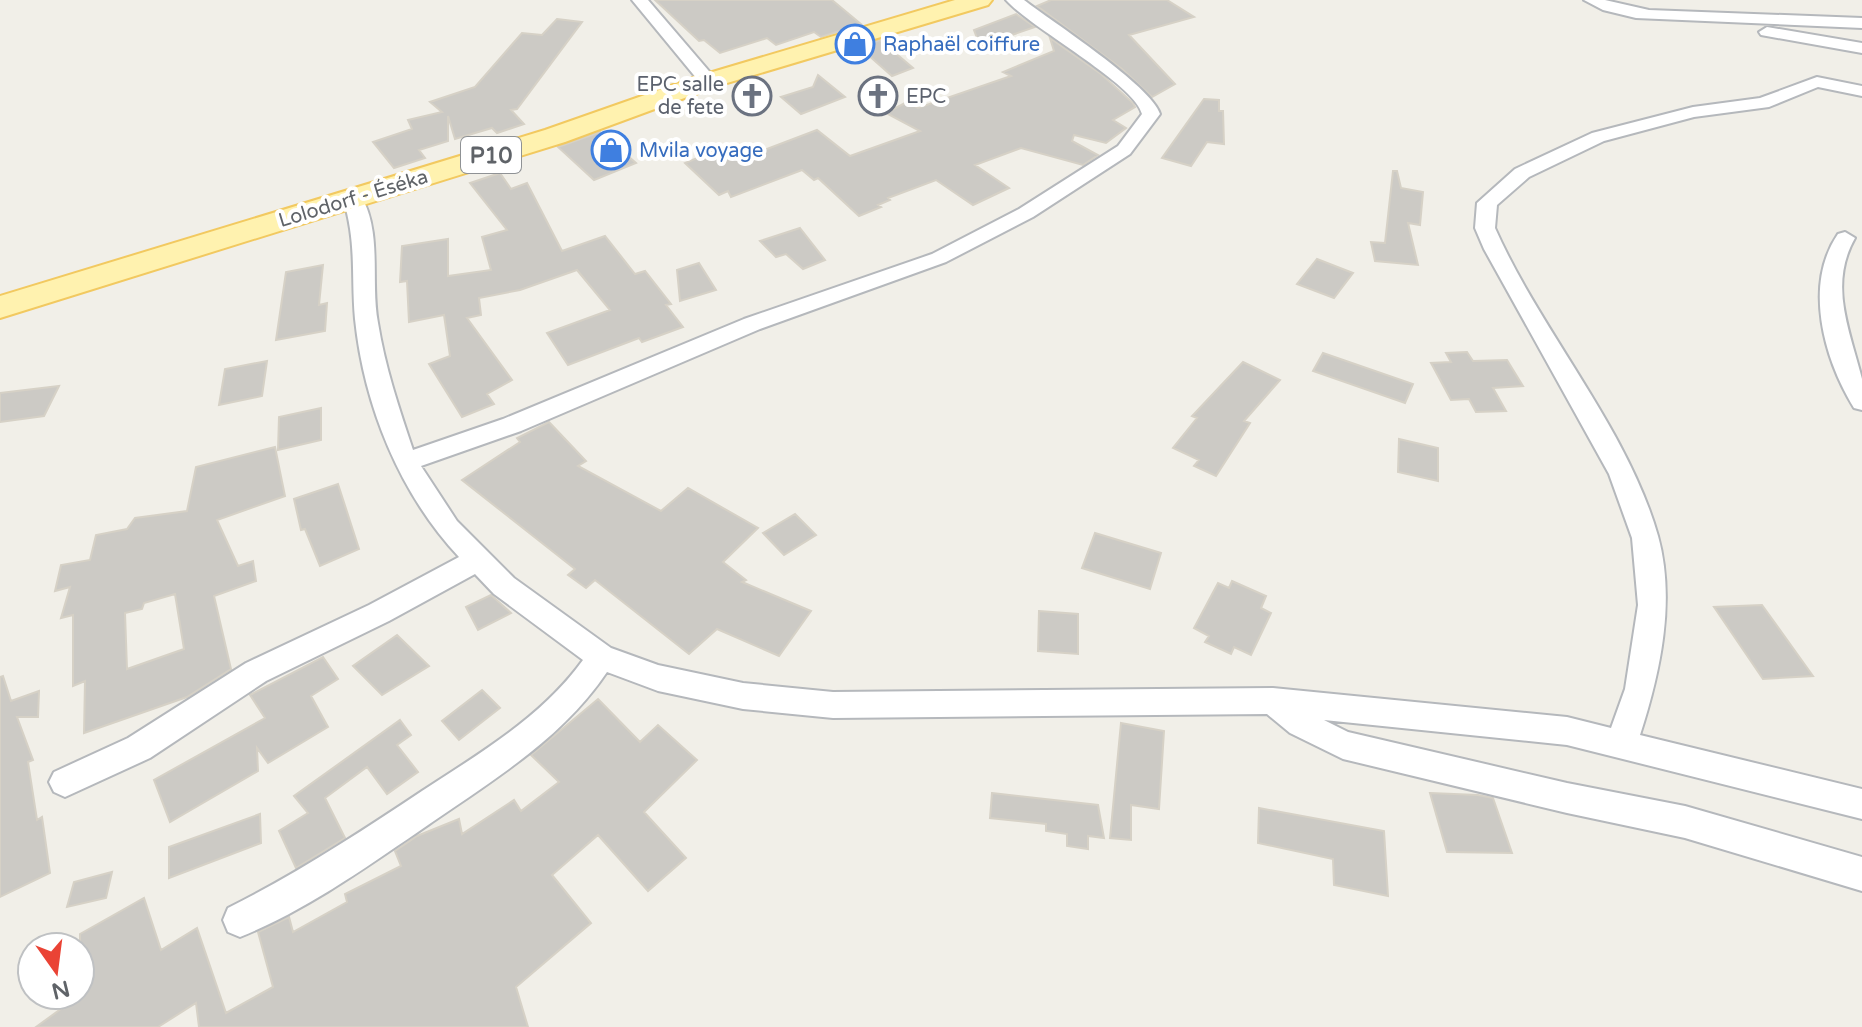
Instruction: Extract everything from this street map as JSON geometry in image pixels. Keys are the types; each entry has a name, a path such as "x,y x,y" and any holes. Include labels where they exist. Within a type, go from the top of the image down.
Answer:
{"main road":[{"name":"Lolodorf - Éséka","path":"0,307 555,136 708,81 965,2"}],"street":[{"path":"640,0 708,81"},
{"path":"405,462 512,425 752,324 939,258 1026,213 1124,150 1151,114 1149,106 1126,84 1014,0"},
{"path":"1592,0 1616,11 1648,17 1690,15 1862,23"},
{"path":"1739,34 1779,33 1862,48"},
{"path":"1621,744 1640,689 1652,605 1645,538 1622,474 1494,249 1485,228 1487,203 1522,173 1598,137 1693,112 1763,103 1817,82 1862,91"},
{"path":"353,198 363,230 366,320 378,378 405,462 448,528 504,586 601,657 658,678 743,696 833,705 1273,701 1567,731 1862,804"},
{"path":"1845,238 1834,262 1834,313 1840,356 1851,386 1862,402"},
{"path":"65,782 139,748 256,672 379,613 479,559"},
{"path":"240,920 286,898 503,756 559,710 588,679 601,657"},
{"path":"1273,701 1301,723 1343,745 1567,798 1685,822 1862,874"}],"building":[{"path":"655,0 832,0 861,24 821,37 814,32 776,45 767,38 720,53 704,40 699,41"},
{"path":"1051,0 1167,0 1194,17 1129,35 1175,84 1152,97 1122,69 1037,6"},
{"path":"1016,14 1035,27 980,46 974,30"},
{"path":"557,19 582,22 517,109 511,110 524,124 497,133 492,128 455,139 448,116 448,141 419,150 425,158 394,168 373,142 412,129 408,120 442,112 430,102 475,87 522,33 542,35"},
{"path":"1050,38 1101,74 1133,103 1135,107 1113,120 1126,128 1106,143 1074,135 1072,141 1098,155 1083,165 1021,148 975,165 1009,188 973,205 936,180 888,198 890,200 878,205 881,207 859,216 818,178 814,180 802,170 731,197 728,191 719,195 685,163 731,144 746,157 817,130 850,156 920,131 886,113 907,102 918,108 1011,76 1003,72 1054,51"},
{"path":"880,40 913,68 892,76 859,47"},
{"path":"818,75 845,97 801,114 781,97 813,87"},
{"path":"1204,99 1219,100 1219,111 1223,111 1224,144 1207,142 1191,166 1162,158"},
{"path":"600,132 636,163 594,180 558,147"},
{"path":"1393,171 1397,171 1401,188 1423,192 1420,225 1408,223 1418,265 1375,261 1371,242 1385,243"},
{"path":"500,173 511,189 527,183 562,251 605,236 635,274 645,271 671,304 666,305 683,327 642,342 639,338 568,365 547,333 610,310 577,270 520,290 479,298 481,315 467,318 512,380 487,394 494,404 462,417 429,364 450,356 444,315 409,322 407,281 400,282 402,246 448,239 448,276 491,270 482,237 507,230 470,183"},
{"path":"800,228 825,260 803,269 786,254 776,257 760,241"},
{"path":"1317,259 1353,273 1334,298 1297,284"},
{"path":"699,263 716,290 680,301 677,270"},
{"path":"323,265 319,305 327,303 325,331 276,340 286,272"},
{"path":"1467,352 1473,361 1507,360 1523,386 1493,388 1506,411 1476,412 1469,399 1451,400 1431,363 1451,362 1446,353"},
{"path":"1323,353 1413,384 1405,403 1313,371"},
{"path":"267,361 262,396 219,405 225,369"},
{"path":"1243,362 1280,380 1244,421 1250,423 1216,476 1194,466 1199,460 1173,448 1197,418 1192,416"},
{"path":"59,386 44,416 0,422 0,393"},
{"path":"321,408 321,440 278,450 279,417"},
{"path":"549,422 586,461 578,466 661,511 688,488 758,528 723,562 746,580 742,582 811,611 779,656 717,629 689,654 595,580 586,588 568,575 575,569 462,480 520,442 517,438"},
{"path":"1399,439 1438,448 1438,481 1398,472"},
{"path":"275,447 285,496 217,520 238,566 253,561 256,581 214,596 231,669 187,697 84,733 85,681 73,686 73,615 61,618 70,587 55,591 61,565 90,560 96,535 127,529 135,518 187,511 196,467","holes":["175,594 184,649 127,669 125,613 142,609 144,603"]},
{"path":"338,484 359,549 320,566 305,529 301,530 294,499"},
{"path":"795,514 816,535 784,555 763,533"},
{"path":"1095,533 1161,553 1150,589 1082,568"},
{"path":"1232,581 1266,596 1261,608 1271,613 1251,655 1234,647 1231,654 1205,642 1209,636 1194,628 1218,583 1229,588"},
{"path":"491,595 511,613 478,630 466,607"},
{"path":"1762,605 1813,676 1763,679 1714,607"},
{"path":"1039,611 1078,614 1078,654 1038,651"},
{"path":"397,635 429,666 382,695 353,666"},
{"path":"323,657 338,679 311,696 328,727 268,763 257,748 258,771 170,822 154,780 265,718 250,695"},
{"path":"3,676 11,701 39,691 38,717 17,717 33,760 28,762 37,820 42,817 50,873 0,897 0,677"},
{"path":"482,690 500,708 459,740 442,721"},
{"path":"598,699 640,742 658,725 697,760 644,812 686,858 648,891 598,835 552,875 591,923 516,987 528,1027 199,1027 196,1003 158,1027 36,1027 58,1011 96,1011 96,931 85,931 144,898 161,950 197,928 226,1013 273,987 258,932 289,917 293,932 347,902 345,894 401,866 395,851 417,836 459,819 462,834 514,800 521,811 559,782 531,755"},
{"path":"400,720 411,735 397,745 418,772 387,794 367,767 325,798 345,838 296,868 279,831 308,813 294,796"},
{"path":"1121,723 1164,731 1159,809 1131,805 1131,840 1110,838"},
{"path":"992,793 1098,805 1104,838 1088,836 1088,849 1067,846 1067,834 1046,831 1046,824 990,818"},
{"path":"1430,793 1493,798 1512,853 1447,852"},
{"path":"1259,808 1384,831 1388,896 1334,885 1333,859 1258,843"},
{"path":"260,814 261,843 169,878 169,847"},
{"path":"112,872 106,898 67,907 74,882"}],"place":[{"name":"Raphaël coiffure","path":"855,44"},
{"name":"EPC salle de fete","path":"752,96"},
{"name":"EPC","path":"878,96"},
{"name":"Mvila voyage","path":"611,150"}]}
